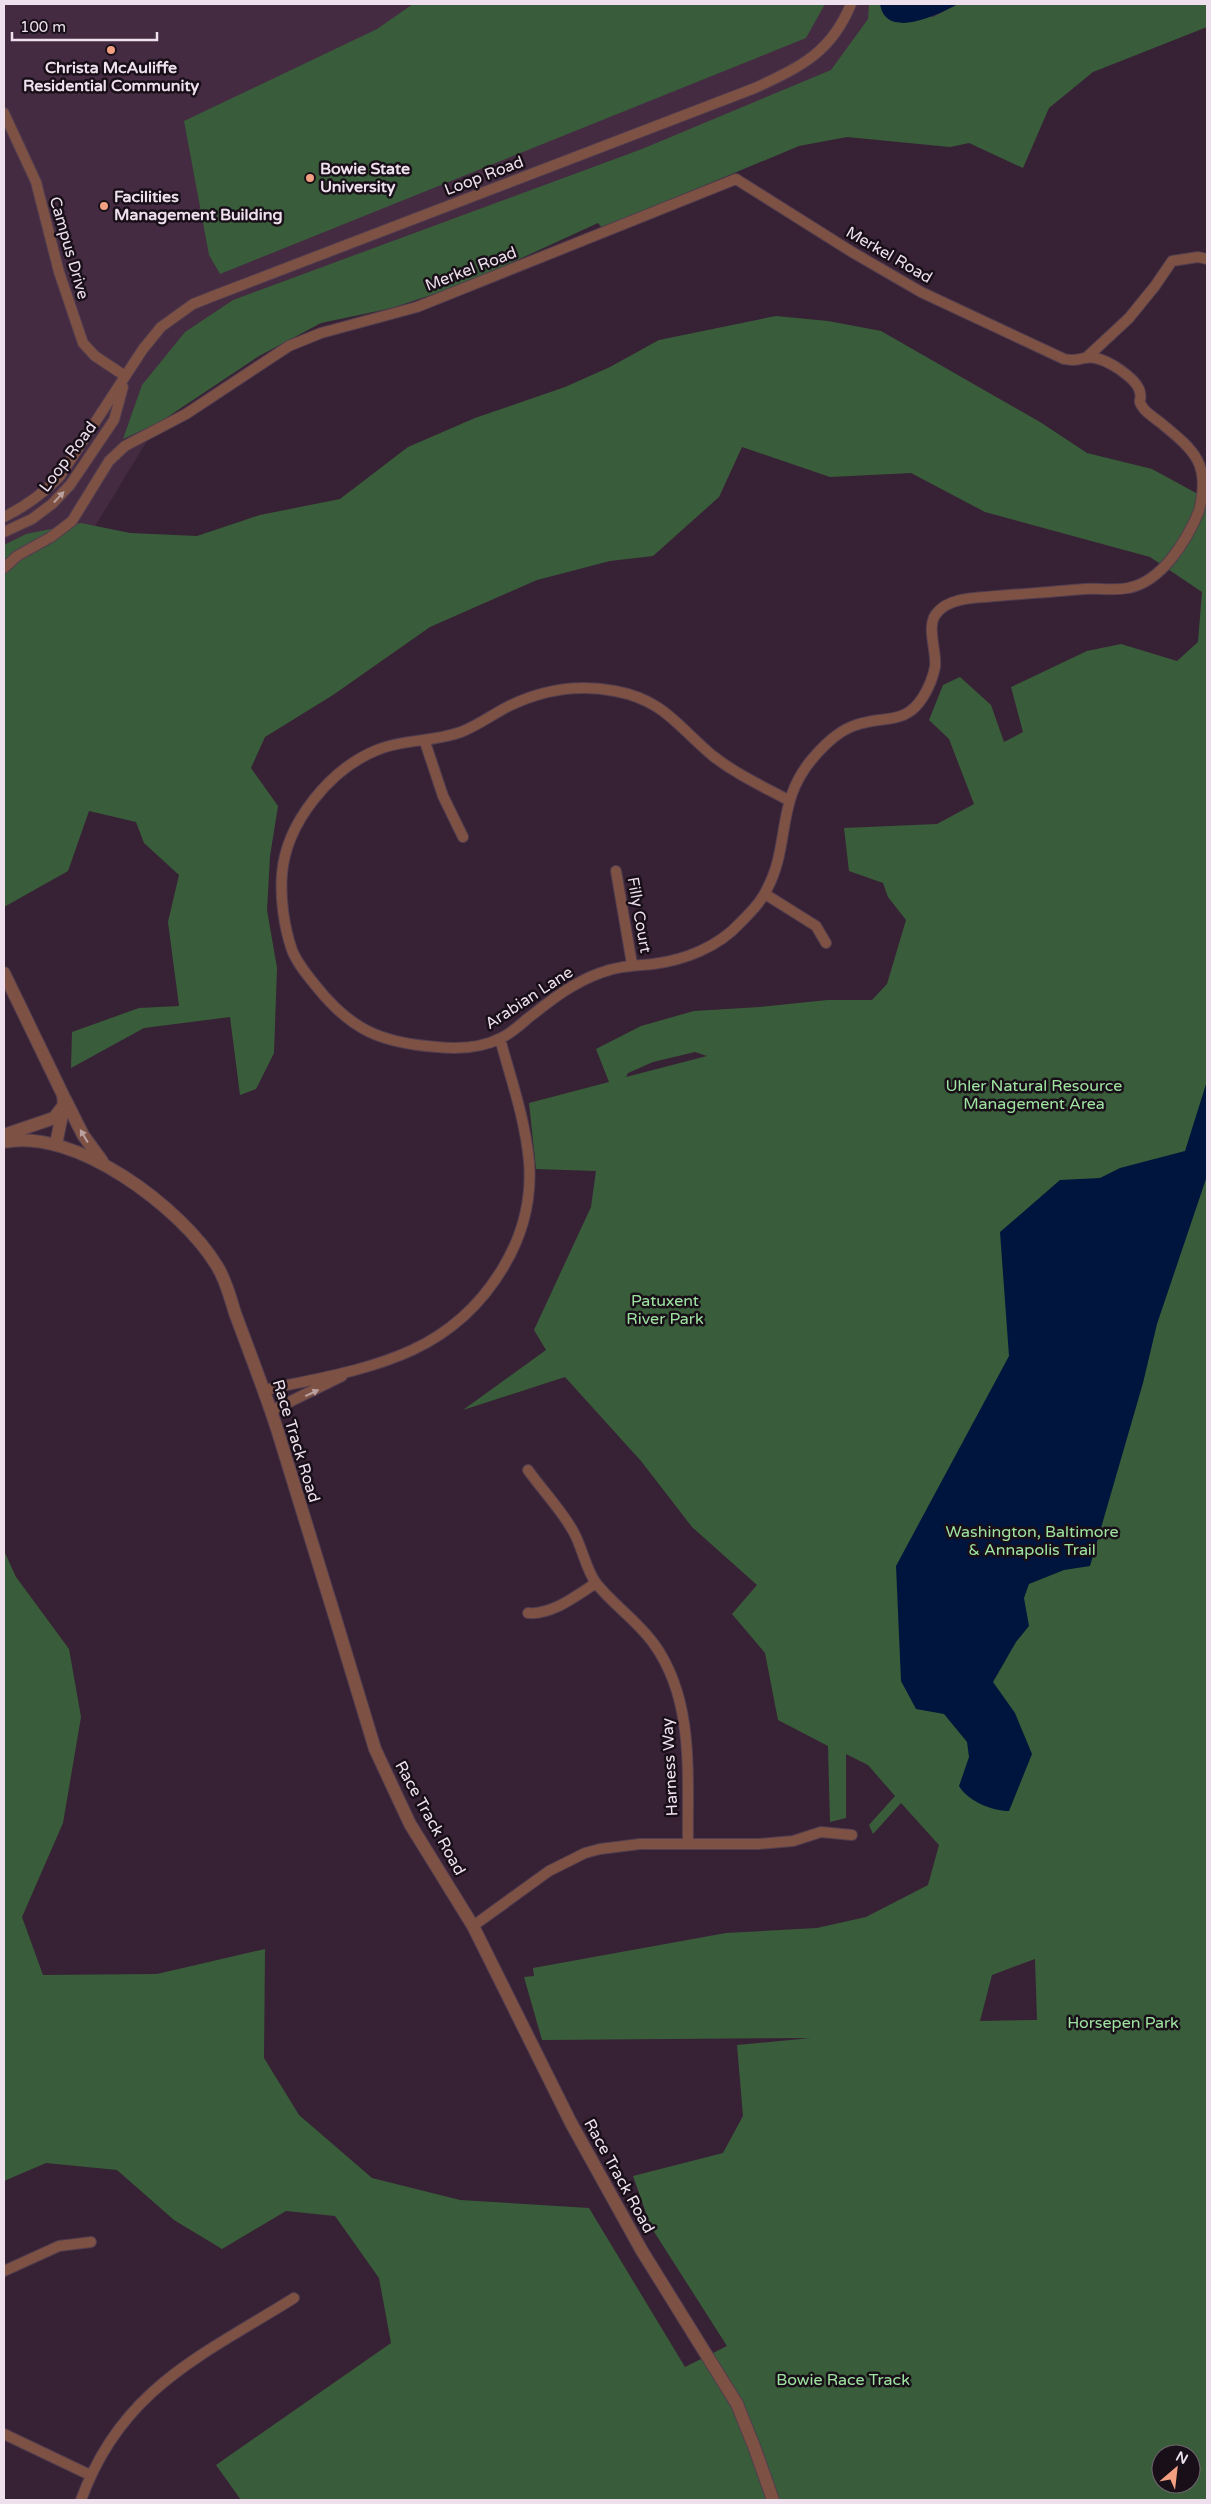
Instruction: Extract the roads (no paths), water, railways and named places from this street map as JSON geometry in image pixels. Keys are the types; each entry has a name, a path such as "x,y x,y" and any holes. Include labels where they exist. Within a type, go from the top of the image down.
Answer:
{"street":[{"name":"Loop Road","path":"4,518 25,507 43,494 60,476 143,349 161,327 193,304 755,88 805,64 824,49 846,18 851,4"},
{"name":"Campus Drive","path":"4,113 36,182 59,272 83,343 95,356 126,376"},
{"name":"Merkel Road","path":"4,568 17,556 51,537 72,521 109,461 125,446 186,414 289,346 321,333 416,307 736,179 852,252 921,292 1064,359 1073,362 1086,358 1100,359 1134,381 1138,387 1143,409 1203,461 1207,485 1187,538 1177,553 1145,581 1124,589 1091,588 976,598 950,604 936,614 933,622 935,668 926,692 914,710 898,718 858,724 845,730 814,757 801,774 788,800"},
{"path":"1086,358 1129,318 1156,286 1172,261 1198,257 1207,259"},
{"name":"Loop Road","path":"4,532 38,514 52,504 70,485 114,420 126,376"},
{"name":"Arabian Lane","path":"576,688 608,690 636,696 660,709 682,725 721,761 742,776 788,800 778,857 765,894 729,935 713,945 683,958 647,964 632,964 604,971 573,985 500,1039 482,1045 445,1048 402,1043 366,1032 332,1007 305,973 292,948 285,921 282,871 295,832 308,808 330,779 356,761 382,748 425,742 462,732 510,705 545,692 576,688"},
{"path":"425,742 442,796 463,837"},
{"name":"Filly Court","path":"616,871 632,964"},
{"path":"765,894 816,926 826,943"},
{"path":"4,974 64,1100 83,1135 94,1151 113,1171"},
{"path":"264,1390 352,1371 387,1361 415,1350 447,1332 481,1299 512,1253 524,1219 528,1195 529,1160 520,1114 500,1039"},
{"path":"4,1135 54,1118 64,1100"},
{"path":"56,1144 64,1100"},
{"name":"Race Track Road","path":"4,1142 27,1140 56,1144 79,1151 153,1197 198,1241 217,1266 264,1390 375,1749 410,1824 473,1926 522,2027 613,2198 737,2404 756,2449 773,2500"},
{"path":"271,1412 317,1391 352,1371"},
{"name":"Harness Way","path":"528,1470 572,1529 596,1583 628,1614 654,1644 674,1684 680,1701 686,1746 688,1843"},
{"path":"528,1613 539,1614 559,1606 596,1583"},
{"path":"473,1926 533,1880 585,1853 617,1845 688,1843 728,1845 784,1842 821,1832 852,1835"},
{"path":"4,2271 59,2246 91,2242"},
{"path":"81,2500 90,2475 128,2416 175,2372 294,2298"},
{"path":"4,2434 90,2475"}],"water":[{"path":"880,4 958,4 927,18 902,23 892,21 884,15"},
{"path":"1207,1081 1207,1176 1157,1324 1143,1383 1090,1566 1064,1570 1029,1584 1024,1598 1029,1626 1016,1642 993,1682 1015,1713 1032,1754 1009,1811 988,1807 974,1801 959,1786 969,1757 967,1742 944,1714 916,1709 901,1681 896,1566 1009,1356 1000,1232 1060,1180 1100,1178 1120,1168 1185,1151"}],"place":[{"name":"Christa McAuliffe Residential Community","path":"111,50"},
{"name":"Bowie State University","path":"310,178"},
{"name":"Facilities Management Building","path":"104,206"}],"park label":[{"name":"Uhler Natural Resource Management Area","path":"1034,1095"},
{"name":"Patuxent River Park","path":"665,1310"},
{"name":"Washington, Baltimore & Annapolis Trail","path":"1032,1541"},
{"name":"Horsepen Park","path":"1123,2023"},
{"name":"Bowie Race Track","path":"843,2380"}]}
